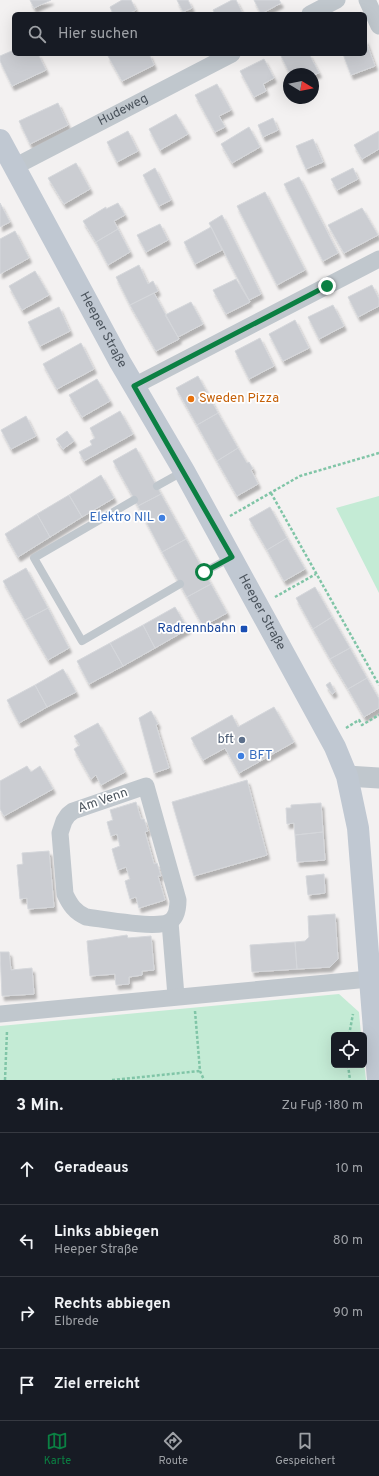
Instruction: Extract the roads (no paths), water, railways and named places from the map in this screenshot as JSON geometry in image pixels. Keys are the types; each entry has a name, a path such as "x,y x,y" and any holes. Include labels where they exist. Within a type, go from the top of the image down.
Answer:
{"main road":[{"name":"Heeper Straße","path":"0,140 134,386 232,557 330,738 347,776 358,828 374,952 369,979 378,1080"}],"street":[{"path":"314,12 337,0"},
{"path":"367,0 379,26"},
{"name":"Hudeweg","path":"14,167 228,56"},
{"path":"134,386 379,259"},
{"path":"347,776 379,778"},
{"name":"Am Venn","path":"170,922 156,924 86,917 74,910 65,894 60,833 68,815 73,811 146,786 178,900 175,916 170,922 176,996"},
{"path":"5,1013 193,994 369,979"}],"lane":[{"path":"158,486 184,471"},
{"path":"134,500 34,558 82,641 180,584"},
{"path":"204,572 232,557"}],"place":[{"name":"Sweden Pizza","path":"191,399"},
{"name":"Elektro NIL","path":"162,518"},
{"name":"Radrennbahn","path":"244,629"},
{"name":"bft","path":"242,740"},
{"name":"BFT","path":"241,756"}]}
